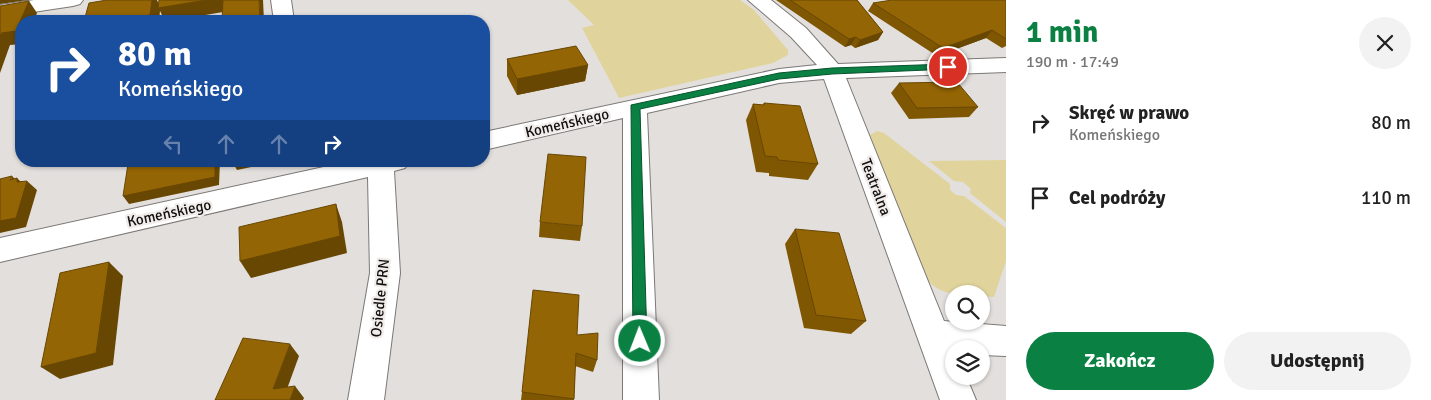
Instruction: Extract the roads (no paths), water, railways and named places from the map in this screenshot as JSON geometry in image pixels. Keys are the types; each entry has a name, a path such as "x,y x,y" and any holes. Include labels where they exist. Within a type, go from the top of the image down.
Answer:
{"street":[{"path":"0,12 73,0"},
{"path":"281,0 283,15"},
{"name":"Teatralna","path":"758,0 795,27 818,50 832,71 958,400"},
{"name":"Komeńskiego","path":"490,140 779,76 832,71 1006,65"},
{"path":"635,107 641,400"},
{"name":"Komeńskiego","path":"0,250 303,172 351,167"},
{"name":"Osiedle PRN","path":"366,400 385,273 389,167"},
{"path":"933,336 1006,341"}]}
